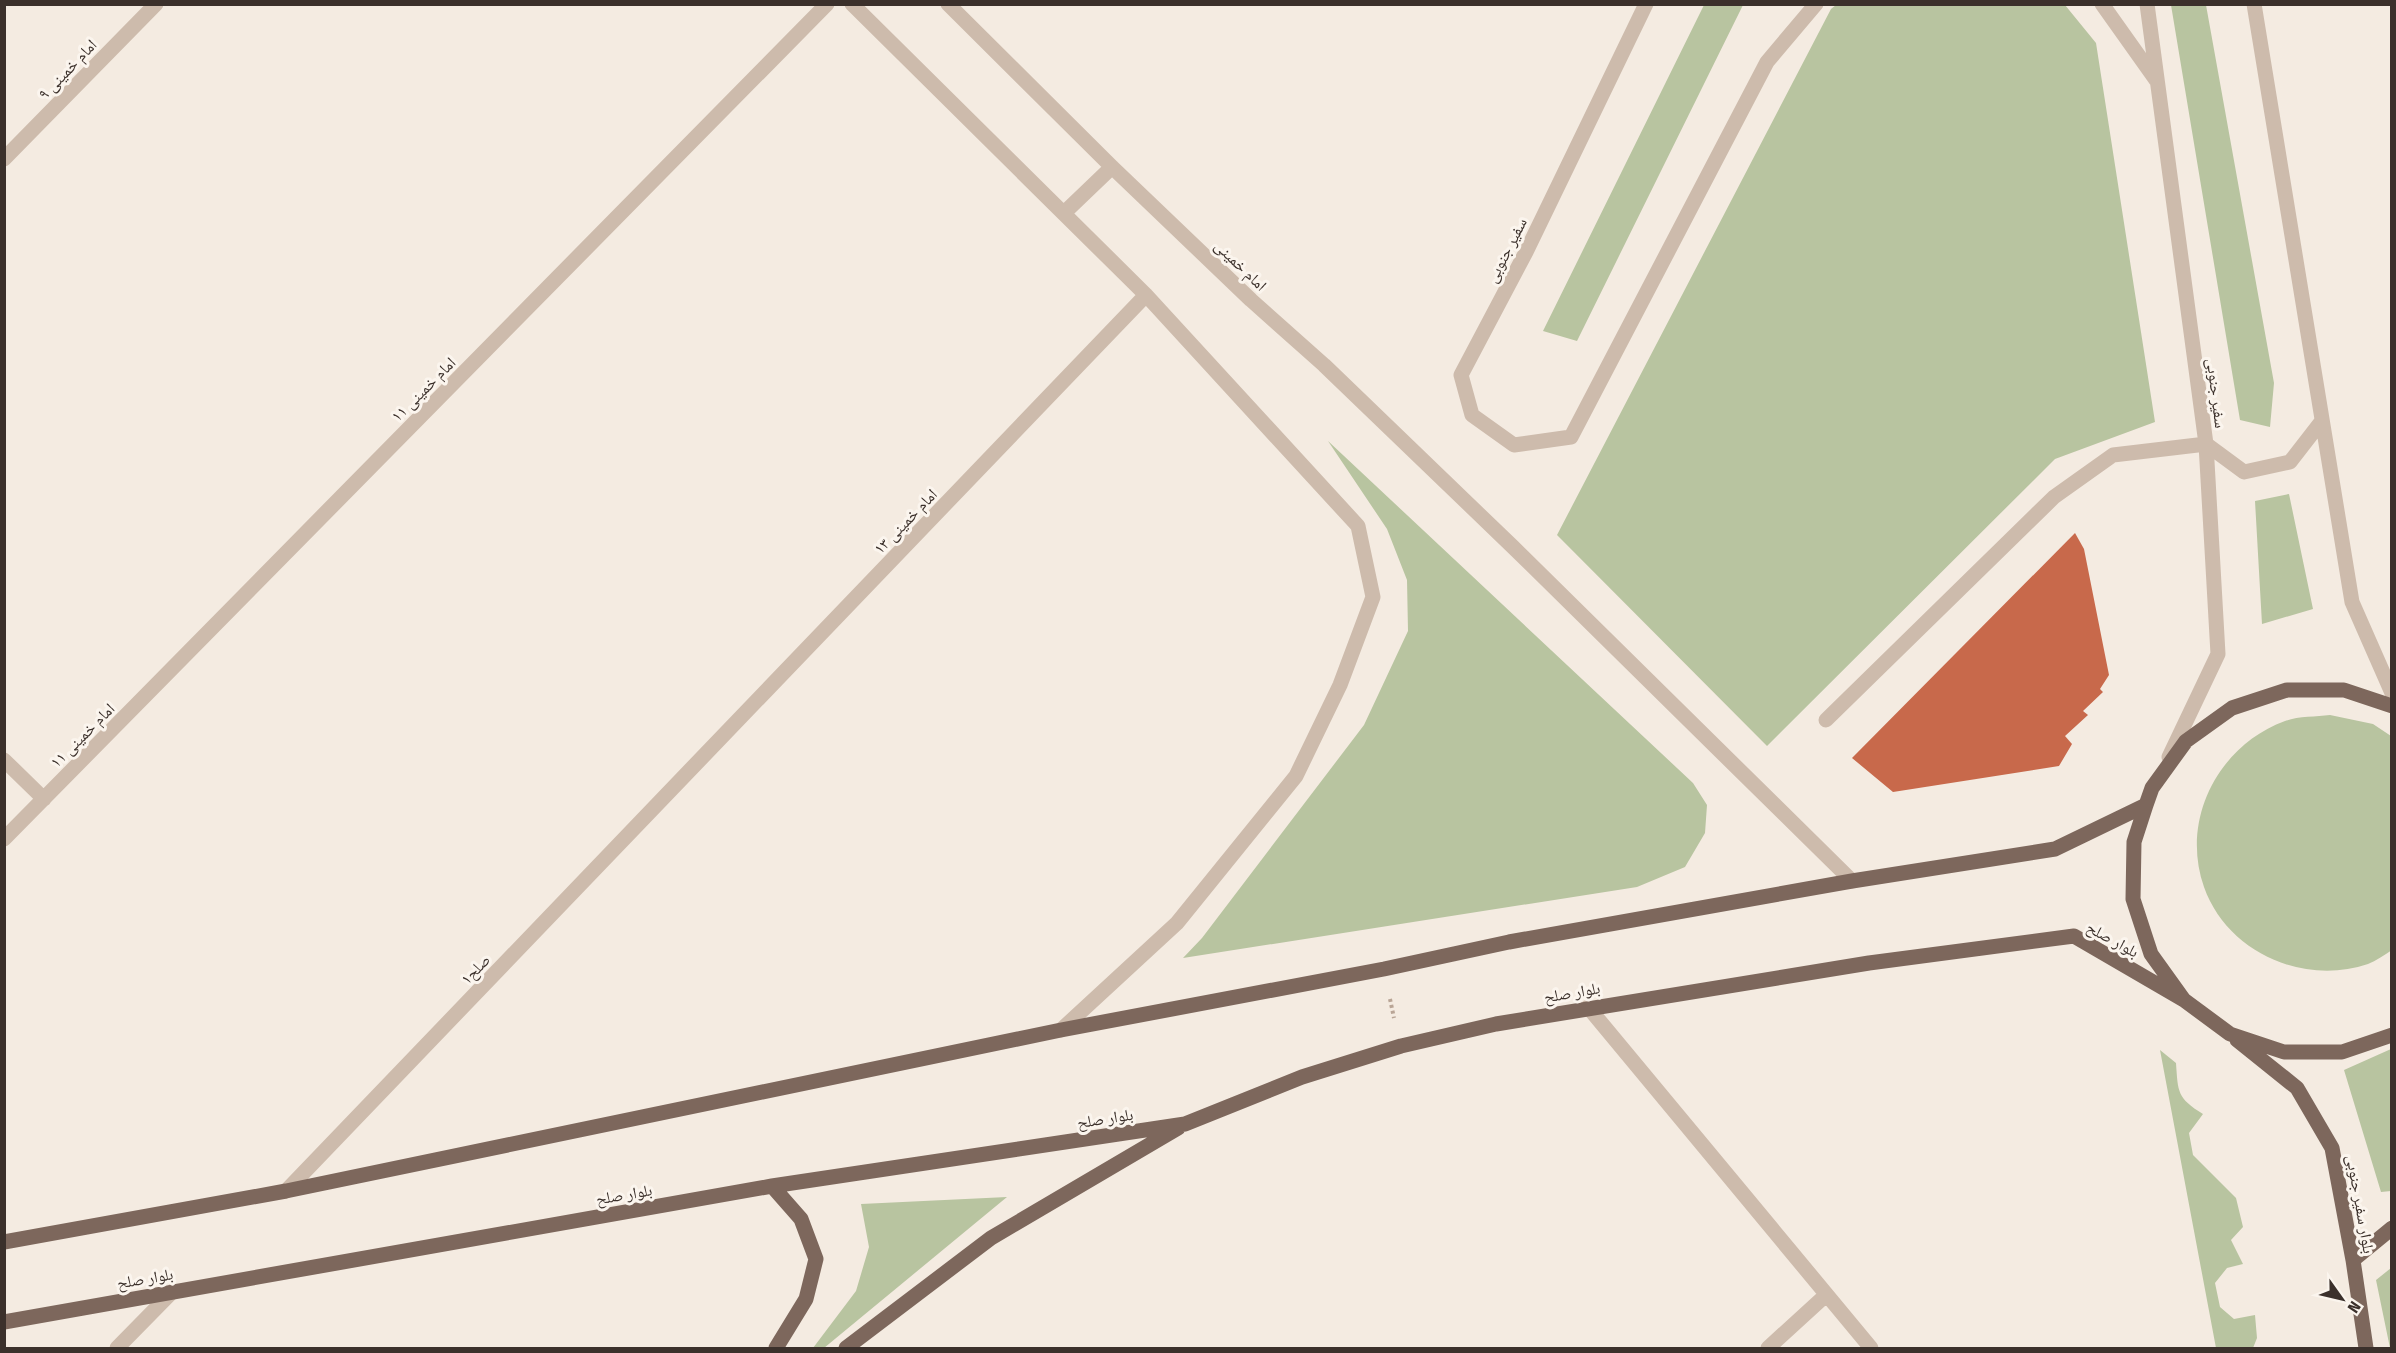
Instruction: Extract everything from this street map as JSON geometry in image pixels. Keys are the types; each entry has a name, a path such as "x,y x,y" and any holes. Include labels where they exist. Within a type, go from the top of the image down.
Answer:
{"main road":[{"path":"2184,1000 2151,954 2133,899 2134,842 2152,788 2160,776 2186,741 2232,708 2287,690 2344,690 2391,706"},
{"path":"4,1242 286,1191 1061,1030 1383,969 1509,942 1852,881 2055,849 2146,805"},
{"name":"بلوار صلح","path":"4,1322 772,1186 1185,1124 1302,1077 1401,1046 1496,1024 1869,963 2074,936 2184,1000"},
{"name":"بلوار سفیر جنوبی","path":"2184,1000 2296,1088 2332,1148 2353,1260 2366,1348"},
{"path":"2230,1034 2284,1052 2342,1052 2391,1035"},
{"path":"846,1348 992,1238 1185,1124"},
{"path":"772,1186 801,1219 816,1259 806,1299 776,1348"},
{"path":"2353,1260 2391,1228"}],"street":[{"name":"امام خمینی ۹","path":"4,159 156,4"},
{"name":"امام خمینی ۱۱","path":"4,839 827,4"},
{"path":"852,4 1146,295 1358,526 1373,597 1340,685 1296,776 1177,923 1061,1030"},
{"name":"امام خمینی","path":"948,4 1112,167 1251,300 1324,365 1513,547 1852,881"},
{"name":"سفیر جنوبی","path":"1646,4 1526,252 1461,375 1472,415 1514,445 1571,436 1767,62 1816,4"},
{"path":"2102,4 2159,83"},
{"name":"سفیر جنوبی","path":"2147,4 2205,444 2218,654 2160,776"},
{"path":"2254,4 2352,602 2391,693"},
{"path":"1064,213 1112,167"},
{"name":"امام خمینی ۱۳","path":"689,772 1146,295"},
{"path":"1826,720 2054,497 2113,455 2205,444 2244,472 2290,462 2321,422"},
{"path":"4,760 44,798"},
{"name":"۱صلح","path":"286,1191 689,772"},
{"path":"1588,1008 1871,1348"},
{"path":"117,1348 173,1291"},
{"path":"1768,1348 1826,1295"}],"path":[{"path":"1383,969 1401,1046"}],"green space":[{"path":"1704,5 1743,5 1577,341 1543,331"},
{"path":"1836,5 2065,5 2096,43 2155,422 2055,459 1767,746 1557,535 1831,9"},
{"path":"2171,5 2206,5 2274,383 2270,427 2240,420"},
{"path":"1328,441 1693,783 1707,805 1705,833 1685,867 1637,887 1183,958 1202,938 1364,725 1408,631 1407,580 1387,529"},
{"path":"2289,494 2313,609 2262,624 2255,501"},
{"path":"2330,715 2373,724 2391,736 2392,950 2368,964 2343,970 2318,970 2294,966 2270,958 2249,946 2230,930 2215,910 2204,887 2198,861 2197,836 2202,811 2211,788 2224,766 2241,748 2262,732 2290,719"},
{"path":"2391,1049 2391,1191 2381,1192 2344,1070"},
{"path":"2160,1050 2176,1063 2180,1093 2188,1103 2203,1114 2189,1133 2193,1155 2236,1198 2243,1227 2231,1240 2243,1264 2227,1268 2215,1283 2220,1307 2234,1319 2255,1315 2257,1338 2253,1348 2216,1348"},
{"path":"1007,1197 824,1348 813,1348 856,1291 869,1247 861,1204"},
{"path":"2391,1268 2392,1348 2390,1348 2376,1280"}],"building":[{"path":"2075,533 2084,549 2109,675 2100,689 2103,692 2083,711 2088,715 2065,736 2072,744 2059,766 1893,792 1852,758"}]}
